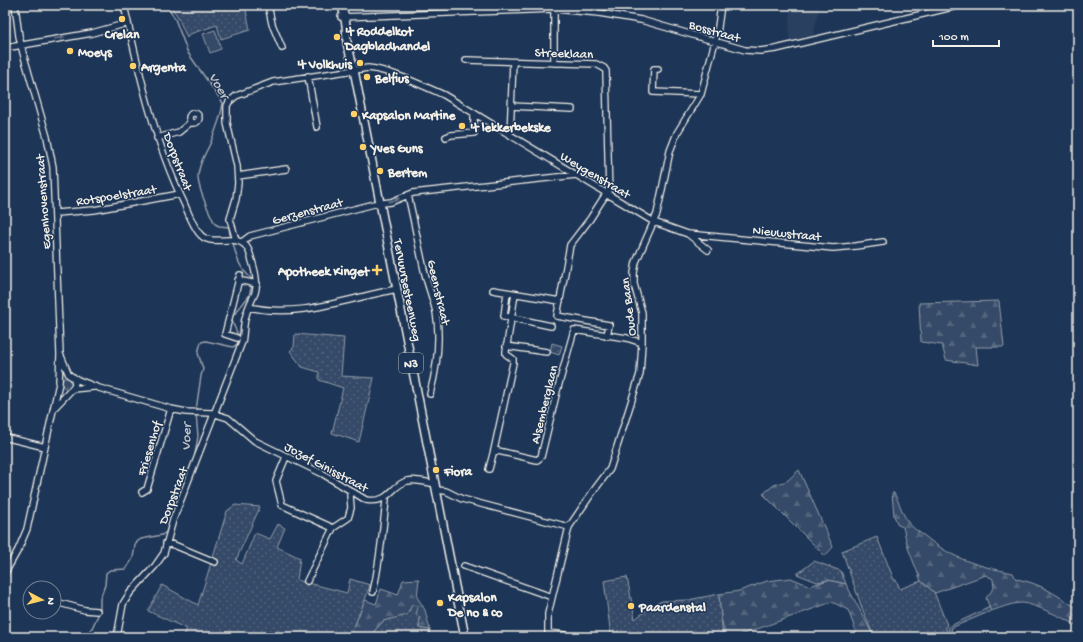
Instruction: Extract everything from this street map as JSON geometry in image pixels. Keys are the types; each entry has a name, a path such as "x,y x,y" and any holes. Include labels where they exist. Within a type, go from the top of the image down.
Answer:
{"main road":[{"name":"Tervuursesteenweg","path":"338,5 354,70 465,637"},
{"name":"Tervuursesteenweg","path":"342,5 342,17"}],"street":[{"name":"Egenhovenstraat","path":"5,573 18,550 27,529 59,382 60,354 56,213 52,160 47,137 21,46 15,5"},
{"path":"124,6 132,5"},
{"path":"268,5 272,24 282,48"},
{"name":"Oude Baan","path":"549,635 548,614 569,527 610,469 640,374 642,313 634,284 636,262 657,214 673,141 701,94 715,41 721,5"},
{"name":"Bosstraat","path":"342,17 554,9 599,13 641,20 745,50 760,51 776,49 961,5"},
{"name":"Dorpstraat","path":"124,6 158,138 180,194 197,229 202,236 210,240 239,241"},
{"path":"554,9 554,63"},
{"path":"5,48 92,33 128,23"},
{"name":"Streeklaan","path":"466,60 601,65 606,71 608,195"},
{"path":"510,135 513,62"},
{"name":"Weygenstraat","path":"238,176 227,123 228,102 236,96 273,82 372,68 444,95 654,222 688,234 708,250"},
{"path":"658,69 654,69 653,92 701,94"},
{"path":"308,76 318,127"},
{"path":"511,106 572,109"},
{"path":"446,137 451,135 474,133 474,113"},
{"path":"158,138 179,132 190,122"},
{"path":"238,338 224,334 239,278 254,283 256,276 249,251 239,241 230,219 237,192 238,176 286,169"},
{"name":"Gerzenstraat","path":"239,241 250,236 374,204 391,202 413,193 576,175"},
{"name":"Rotspoelstraat","path":"56,213 94,210 180,194"},
{"name":"Geen-straat","path":"408,195 425,274 436,310 439,346 434,380 430,394"},
{"path":"607,336 609,326 557,316 570,244 608,195"},
{"name":"Nieuwstraat","path":"688,234 833,248 883,242"},
{"name":"Dorpstraat","path":"117,637 123,604 130,593 156,566 164,553 173,520 242,342 244,322 255,293 254,283"},
{"path":"249,307 259,309 299,310 397,289"},
{"path":"493,290 560,302"},
{"path":"507,293 504,314 506,318 552,326"},
{"path":"489,468 513,363 512,357 506,352 506,346 515,294"},
{"name":"Alsemberglaan","path":"494,450 537,460 542,457 557,391 574,330 575,319"},
{"path":"574,330 627,338 633,341 642,342"},
{"path":"506,346 547,352"},
{"name":"Egenhovenstraat","path":"53,411 60,400 75,384 60,354"},
{"path":"63,375 71,376 99,388 90,387 62,390 59,382 63,375"},
{"name":"Jozef Ginisstraat","path":"99,388 171,409 215,414 231,420 255,441 323,474 366,500 385,498"},
{"name":"Friesenhof","path":"142,492 147,489 171,409"},
{"path":"8,438 45,447"},
{"path":"286,457 276,481 282,505 333,528"},
{"path":"373,592 377,576 382,539 385,498 407,481 417,481 446,491 462,499 569,527"},
{"path":"307,581 333,528 348,518 350,513 350,494 352,492"},
{"path":"166,543 215,562"},
{"path":"464,566 552,597"},
{"path":"62,604 85,610 97,611"},
{"path":"549,635 579,637"}],"shaded area":[{"path":"790,5 820,5 813,36 789,43"}],"green space":[{"path":"170,5 245,5 250,30 221,39 217,25 190,34 187,38 178,17"},
{"path":"215,30 221,49 210,53 203,34"},
{"path":"999,301 1004,347 976,347 978,365 946,360 942,345 921,342 919,303"},
{"path":"295,334 344,338 341,376 374,378 359,442 332,433 343,388 319,380 319,372 302,367 290,351 294,347"},
{"path":"552,343 562,346 559,355 550,352"},
{"path":"67,377 71,379 73,383 71,387 67,389 63,387 61,383 63,379"},
{"path":"799,470 833,547 825,556 763,494 774,485 787,481"},
{"path":"892,493 894,493 907,521 936,545 967,561 989,568 1013,573 1016,579 1040,586 1075,607 1078,611 1078,626 1050,612 1022,603 991,611 986,598 994,588 993,579 986,575 935,593 921,581 908,548 903,527 898,525 894,516"},
{"path":"235,505 260,507 236,560 242,564 255,533 270,539 278,524 285,528 277,547 300,558 297,580 347,593 350,579 370,585 350,637 188,637 184,635 187,629 148,611 162,585 198,605 227,511"},
{"path":"877,537 894,580 896,580 900,589 921,581 934,592 947,625 945,627 949,637 874,637 842,551"},
{"path":"814,561 841,571 846,584 828,580 817,582 797,574"},
{"path":"627,577 635,619 655,604 662,601 688,600 719,594 723,637 615,637 619,630 611,637 604,581"},
{"path":"791,578 810,586 828,580 846,584 874,637 858,637 848,610 832,602 735,637 726,637 721,618 719,594 739,591 767,581"},
{"path":"419,579 417,597 425,610 430,630 419,628 420,617 416,615 418,606 412,605 407,615 383,621 369,637 350,637 365,600 376,604 381,589 398,595 403,580"},
{"path":"412,605 418,606 421,616 419,628 430,630 429,637 369,637 383,621 393,618"},
{"path":"990,607 991,611 951,628 954,637 952,637 948,627"}],"waterway":[{"name":"Voer","path":"167,5 175,19 188,53 223,103 216,129 200,165 198,178 202,195 215,224 229,227 230,237"},
{"name":"Voer","path":"233,243 239,263 252,281"},
{"name":"Voer","path":"196,410 203,369 198,353 201,342 206,341 233,347 237,344 239,337 233,325 232,317 249,296 252,285"},
{"name":"Voer","path":"194,460 198,436 196,414"},
{"name":"Voer","path":"84,637 92,628 100,611 100,599 105,585 106,573 110,570 126,569 133,558 135,545 138,541 141,539 162,535 166,532 191,465"}],"place":[{"name":"Crelan","path":"122,19"},
{"name":"'t Roddelkot Dagbladhandel","path":"337,37"},
{"name":"Moeys","path":"70,51"},
{"name":"'t Volkhuis","path":"360,63"},
{"name":"Argenta","path":"133,66"},
{"name":"Belfius","path":"367,77"},
{"name":"Kapsalon Martine","path":"354,114"},
{"name":"'t lekkerbekske","path":"462,126"},
{"name":"Yves Guns","path":"363,147"},
{"name":"Bertem","path":"380,171"},
{"name":"Apotheek Kinget","path":"377,270"},
{"name":"Fiora","path":"436,470"},
{"name":"Kapsalon De no & co","path":"440,603"},
{"name":"Paardenstal","path":"631,606"}]}
